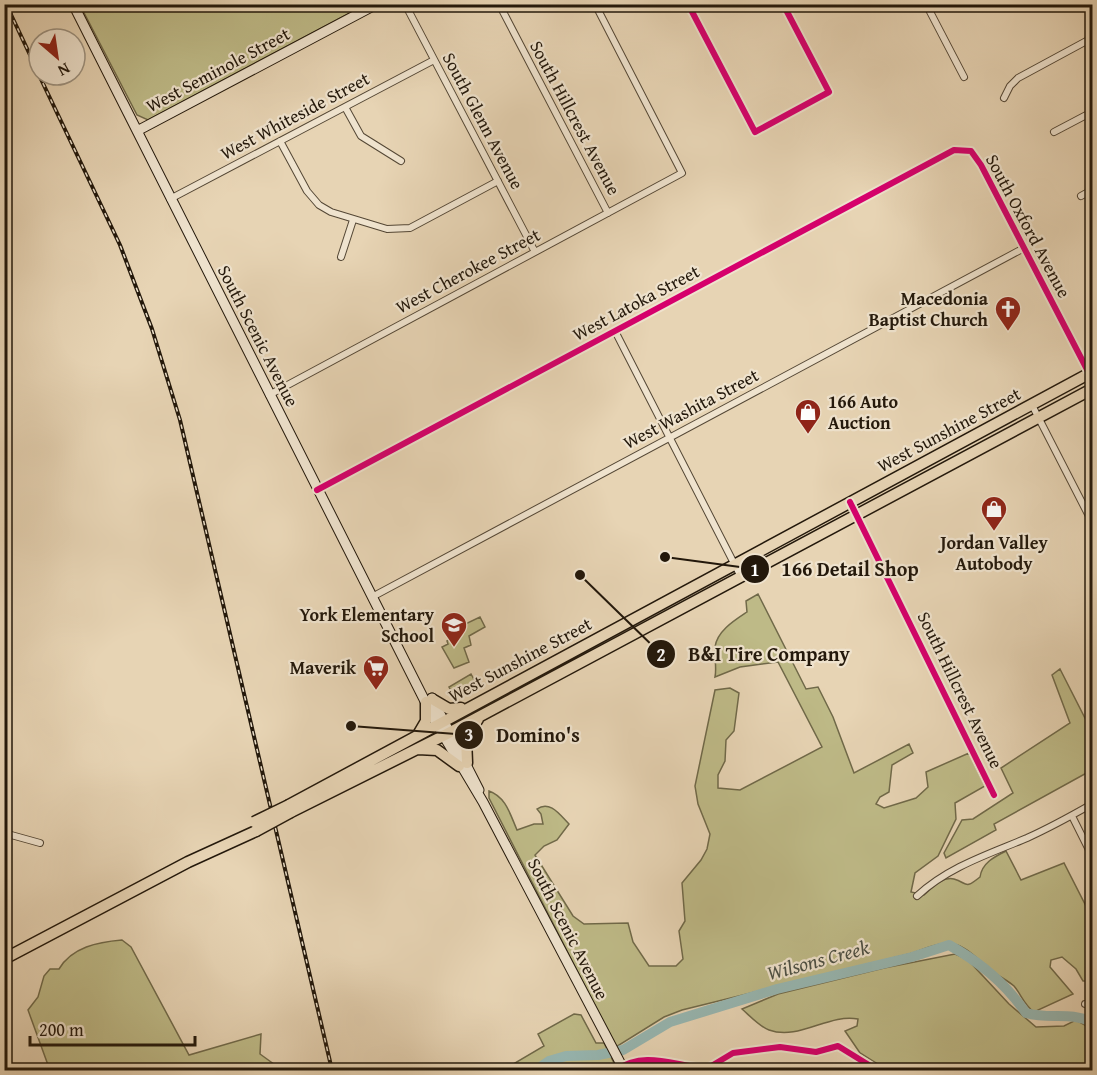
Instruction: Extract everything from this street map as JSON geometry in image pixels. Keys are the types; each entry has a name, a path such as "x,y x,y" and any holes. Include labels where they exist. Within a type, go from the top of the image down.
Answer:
{"main road":[{"name":"South Scenic Avenue","path":"73,4 372,597 429,700 624,1071"},
{"name":"West Seminole Street","path":"138,131 377,4"},
{"name":"West Sunshine Street","path":"290,808 440,721 1092,375"},
{"name":"West Sunshine Street","path":"4,959 290,808 447,734 1092,389"},
{"path":"417,734 425,725 429,700 449,709 468,706"},
{"path":"418,749 436,750 463,764 466,738 472,726 483,715"}],"street":[{"name":"South Glenn Avenue","path":"405,4 535,252"},
{"name":"South Hillcrest Avenue","path":"499,4 608,213"},
{"name":"West Cherokee Street","path":"269,395 682,172 595,4"},
{"path":"688,4 754,132 829,92 783,4"},
{"path":"926,4 964,77"},
{"path":"1004,98 1010,86 1018,78 1092,38"},
{"name":"West Whiteside Street","path":"170,199 434,60"},
{"path":"345,107 361,136 401,161"},
{"path":"1054,132 1092,112"},
{"path":"280,141 316,202 327,210 387,230 406,229 498,181"},
{"name":"West Latoka Street","path":"317,490 954,150 970,151"},
{"name":"South Oxford Avenue","path":"970,151 981,165 1092,375"},
{"path":"1081,196 1092,190"},
{"path":"341,257 353,219"},
{"name":"West Washita Street","path":"372,597 1024,248"},
{"path":"615,331 741,577"},
{"path":"1032,405 1092,522"},
{"name":"South Hillcrest Avenue","path":"850,502 994,795"},
{"path":"917,896 931,883 973,860 1072,816 1092,804"},
{"path":"1072,816 1092,856"},
{"path":"4,833 40,843"}],"shaded area":[{"path":"80,5 365,5 148,120 137,115"},
{"path":"758,594 806,689 818,687 833,717 854,773 909,744 913,753 892,765 889,792 880,797 876,804 884,808 916,798 928,787 926,772 969,753 985,786 955,803 956,819 938,856 915,873 911,892 924,895 945,879 971,883 980,877 989,861 1006,851 1021,880 1064,863 1092,918 1092,981 1083,981 1076,969 1062,957 1051,960 1050,967 1073,994 1034,1012 1014,986 963,947 948,943 939,944 913,953 682,1010 664,1017 616,1047 489,798 489,791 500,797 510,812 517,830 534,824 543,824 541,814 537,809 546,806 569,824 557,840 544,846 535,855 573,916 584,924 628,923 633,942 649,966 676,966 683,959 679,931 685,921 682,883 701,860 707,849 710,834 698,804 695,786 715,690 730,688 739,693 734,731 726,740 725,761 718,775 718,788 740,790 822,747 778,662 740,667 715,677 716,641 727,626 747,612 746,601"},
{"path":"480,617 485,627 469,636 471,645 464,648 469,662 454,668 442,647 448,644 447,641 464,633 461,626"},
{"path":"1060,669 1087,722 1092,720 1092,770 994,824 996,830 946,858 944,853 962,820 973,819 1013,793 1001,768 1070,723 1052,675"},
{"path":"471,674 477,685 454,696 449,687"},
{"path":"122,940 131,947 189,1055 261,1034 260,1054 282,1070 40,1070 48,1065 28,1010 38,997 44,976 50,969 59,969 71,955 86,947"},
{"path":"955,954 967,959 1009,1004 1036,1027 1064,1026 1076,1020 1092,1029 1092,1070 887,1070 860,1053 845,1031 857,1026 858,1019 847,1018 803,1030 780,1032 762,1026 742,1009 778,994 884,968"},
{"path":"574,1014 581,1015 596,1043 604,1043 615,1065 609,1070 503,1070 544,1046 538,1034"}],"waterway":[{"name":"Wilsons Creek","path":"536,1070 549,1061 566,1056 598,1055 623,1050 670,1022 777,989 912,957 949,945 992,974 1026,1013 1076,1017 1092,1022"}],"railway":[{"path":"6,4 27,49"},
{"path":"45,87 120,245 152,329 180,420 332,1070"}],"cycle path":[{"path":"688,4 755,132 829,92 783,4"},
{"path":"317,490 954,150 971,151 981,165 1092,379"},
{"path":"850,502 994,795"},
{"path":"616,1070 627,1064 650,1060 708,1068 733,1053 780,1047 816,1052 838,1046 877,1070"}],"place":[{"name":"Macedonia Baptist Church","path":"1008,332"},
{"name":"166 Auto Auction","path":"808,435"},
{"name":"Jordan Valley Autobody","path":"994,532"},
{"name":"166 Detail Shop","path":"665,557"},
{"name":"B&I Tire Company","path":"580,575"},
{"name":"York Elementary School","path":"454,648"},
{"name":"Maverik","path":"376,691"},
{"name":"Domino's","path":"351,726"}]}
